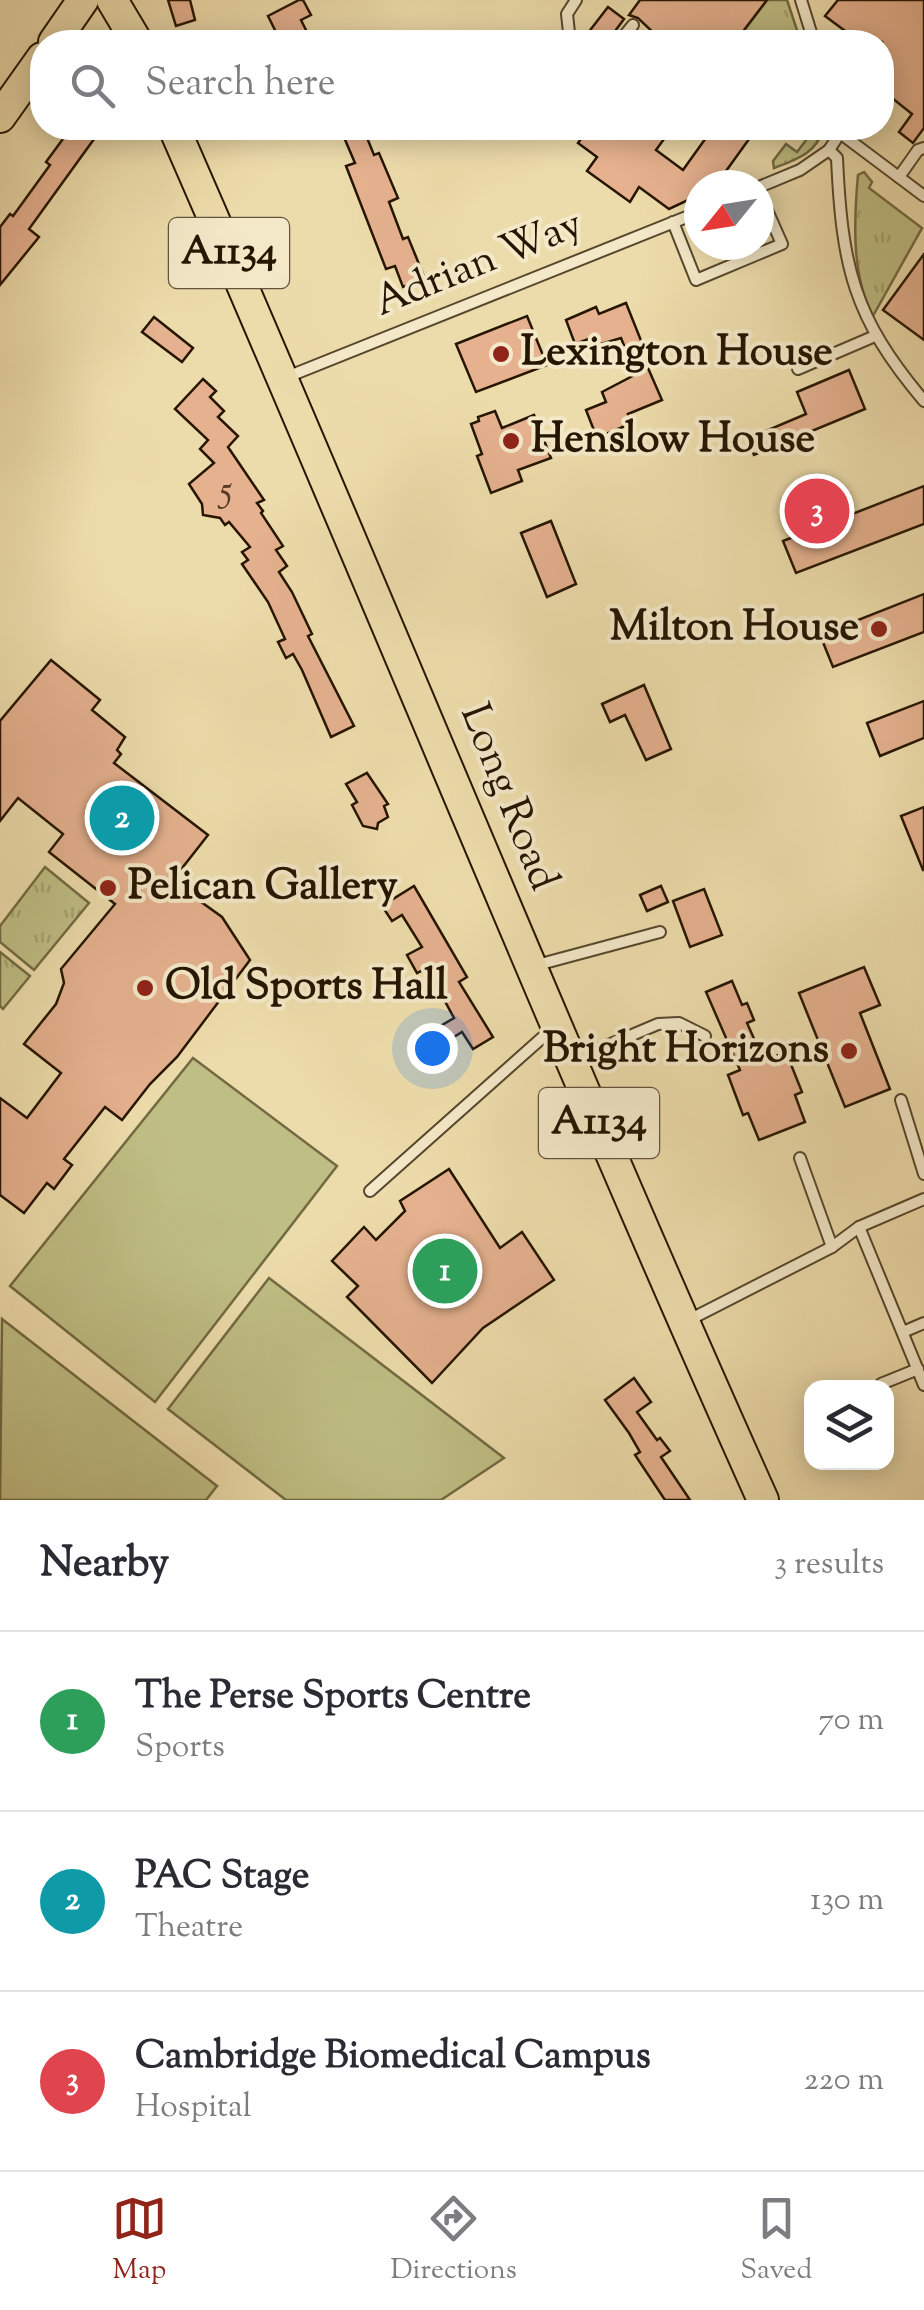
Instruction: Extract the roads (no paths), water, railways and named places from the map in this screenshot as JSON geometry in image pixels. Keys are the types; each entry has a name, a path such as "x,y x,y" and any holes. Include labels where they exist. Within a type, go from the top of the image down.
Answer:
{"main road":[{"path":"62,30 83,0"},
{"path":"112,0 130,30"},
{"path":"0,117 30,75"},
{"name":"Long Road","path":"179,140 763,1500"}],"lane":[{"path":"568,30 566,14 576,0"},
{"path":"801,0 810,30"},
{"path":"629,30 633,25"},
{"path":"774,183 830,150 834,140"},
{"path":"852,140 924,196"},
{"path":"899,176 918,150 924,148"},
{"path":"830,150 836,158 856,298 875,336 924,401"},
{"name":"Adrian Way","path":"284,378 684,218"},
{"path":"673,222 684,249"},
{"path":"774,227 782,244 774,247"},
{"path":"688,260 696,280 744,260"},
{"path":"798,369 875,336"},
{"path":"531,967 660,932"},
{"path":"572,1061 658,1024 679,1023 706,1036"},
{"path":"370,1191 544,1032 557,1026"},
{"path":"901,1100 924,1174"},
{"path":"800,1158 832,1247"},
{"path":"686,1321 832,1247 859,1227 924,1199"},
{"path":"859,1227 924,1385"},
{"path":"902,1332 924,1323"},
{"path":"890,1380 918,1369"}],"place":[{"name":"Lexington House","path":"501,354"},
{"name":"Henslow House","path":"511,441"},
{"name":"Cambridge Biomedical Campus","path":"817,511"},
{"name":"Milton House","path":"879,629"},
{"name":"PAC Stage","path":"122,818"},
{"name":"Pelican Gallery","path":"108,888"},
{"name":"Old Sports Hall","path":"145,988"},
{"name":"Bright Horizons","path":"849,1051"},
{"name":"The Perse Sports Centre","path":"445,1271"}]}
